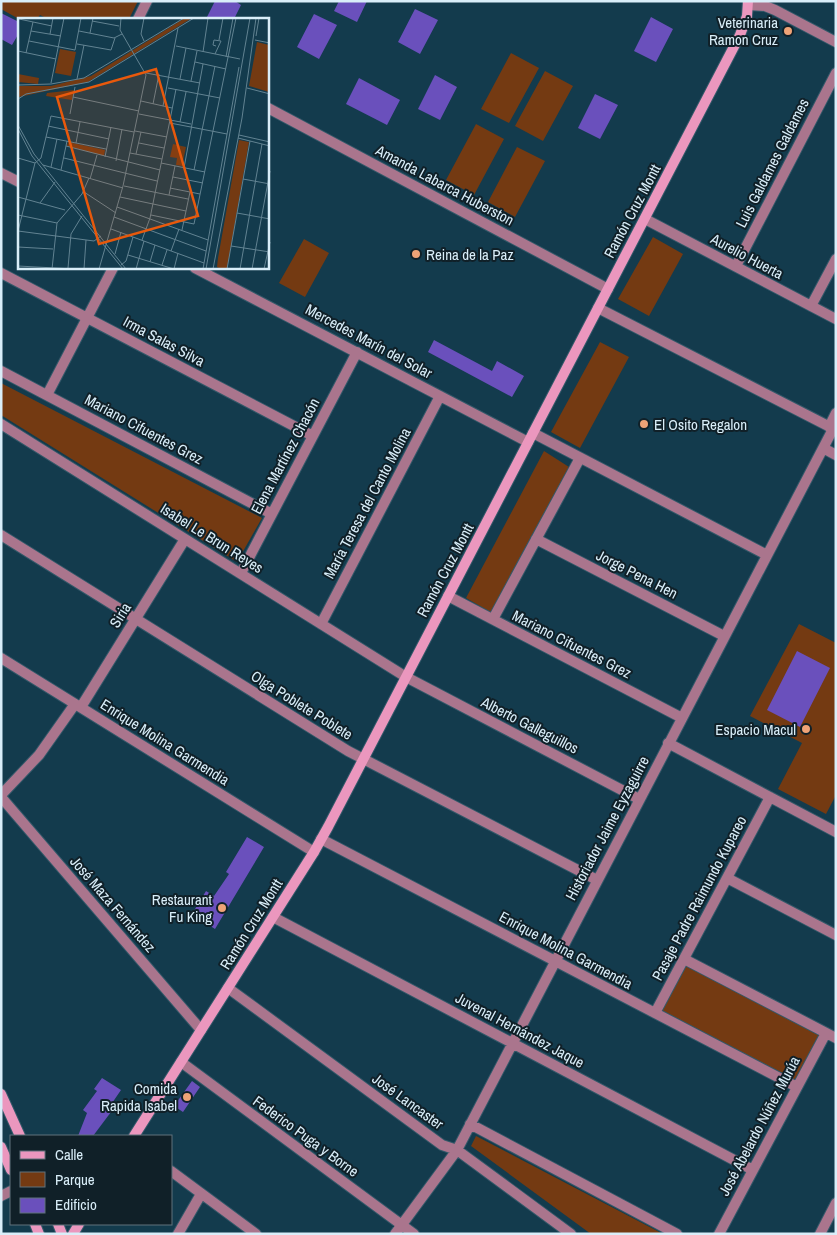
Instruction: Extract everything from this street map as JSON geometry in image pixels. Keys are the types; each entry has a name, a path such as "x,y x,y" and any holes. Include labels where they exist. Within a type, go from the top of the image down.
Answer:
{"street":[{"path":"138,18 147,1"},
{"path":"748,3 775,10 836,42"},
{"name":"Ramón Cruz Montt","path":"135,1135 321,840 740,35 744,26 748,3"},
{"name":"Luis Galdames Galdames","path":"736,266 836,73"},
{"name":"Amanda Labarca Huberston","path":"269,109 608,289"},
{"path":"1,173 18,182"},
{"name":"Aurelio Huerta","path":"645,218 836,319"},
{"path":"811,306 836,259"},
{"path":"46,395 112,269"},
{"name":"Mercedes Marín del Solar","path":"197,269 440,396 580,458 767,555"},
{"name":"Irma Salas Silva","path":"1,273 312,436"},
{"path":"598,308 832,428"},
{"name":"Elena Martínez Chacón","path":"240,574 357,352"},
{"name":"Mariano Cifuentes Grez","path":"1,371 272,514"},
{"name":"María Teresa del Canto Molina","path":"320,624 440,396"},
{"name":"Historiador Jaime Eyzaguirre","path":"395,1234 457,1150 823,448 836,413"},
{"name":"Isabel Le Brun Reyes","path":"1,424 406,677"},
{"path":"823,448 836,455"},
{"path":"493,620 580,458"},
{"name":"Olga Poblete Poblete","path":"1,535 348,752 364,758 597,880"},
{"name":"Siria","path":"1,796 39,755 78,705 136,619 185,539"},
{"name":"Jorge Pena Hen","path":"536,539 724,636"},
{"name":"Mariano Cifuentes Grez","path":"448,596 682,718"},
{"name":"Enrique Molina Garmendia","path":"1,658 314,852"},
{"name":"Alberto Galleguillos","path":"406,677 639,799"},
{"path":"668,743 770,797 835,828"},
{"name":"José Maza Fernández","path":"1,796 201,1030"},
{"name":"Pasaje Padre Raimundo Kupareo","path":"655,1013 770,797"},
{"name":"Enrique Molina Garmendia","path":"321,840 797,1087"},
{"path":"726,878 836,935"},
{"name":"Juvenal Hernández Jaque","path":"273,917 753,1170"},
{"path":"684,959 836,1038"},
{"name":"José Lancaster","path":"228,988 442,1145 457,1150 571,1234"},
{"name":"José Abelardo Núñez Murúa","path":"719,1234 826,1033"},
{"name":"Federico Puga y Borne","path":"181,1062 414,1234"},
{"path":"1,1094 20,1135"},
{"path":"470,1124 677,1234"},
{"path":"1,1147 10,1168"},
{"path":"172,1173 256,1234"},
{"path":"178,1234 201,1194"},
{"path":"820,1234 836,1203"}],"green space":[{"path":"1,1 138,1 130,18 46,18 40,15 38,18 18,18 1,9"},
{"path":"511,53 539,68 509,123 481,109"},
{"path":"545,71 573,86 543,141 515,126"},
{"path":"476,124 504,139 474,195 446,180"},
{"path":"517,147 545,161 515,217 488,202"},
{"path":"653,237 683,254 649,316 618,299"},
{"path":"304,239 329,253 305,297 279,283"},
{"path":"600,342 629,357 580,448 551,432"},
{"path":"1,383 262,518 237,562 1,415"},
{"path":"544,451 569,467 492,613 466,598"},
{"name":"Espacio Macul","path":"799,624 836,643 836,795 826,814 778,789 802,743 750,716"},
{"path":"687,964 820,1035 795,1081 660,1013"},
{"path":"476,1136 663,1234 591,1234 471,1146"}],"building":[{"path":"215,1 235,1 241,5 234,18 206,18"},
{"path":"339,1 367,1 357,22 334,11"},
{"path":"415,9 438,20 420,54 398,42"},
{"path":"1,13 18,22 18,35 12,45 1,39"},
{"path":"314,14 337,25 319,59 297,47"},
{"path":"651,17 673,29 656,62 634,51"},
{"path":"435,75 457,87 440,120 418,109"},
{"path":"359,78 400,100 387,125 346,104"},
{"path":"595,94 618,105 600,139 578,128"},
{"path":"434,340 492,371 497,361 524,376 512,397 428,352"},
{"path":"797,651 830,668 800,727 767,710"},
{"path":"247,837 264,847 215,929 192,914 206,891 214,896 229,874 226,872"},
{"path":"102,1078 121,1090 108,1109 111,1112 94,1135 78,1135 87,1113 83,1110 97,1091 94,1089"},
{"name":"Comida Rapida Isabel","path":"192,1081 200,1087 183,1112 174,1106"}],"place":[{"name":"Veterinaria Ramon Cruz","path":"788,31"},
{"name":"Reina de la Paz","path":"416,254"},
{"name":"El Osito Regalon","path":"644,424"},
{"name":"Espacio Macul","path":"806,729"},
{"name":"Restaurant Fu King","path":"222,908"},
{"name":"Comida Rapida Isabel","path":"187,1097"}]}
